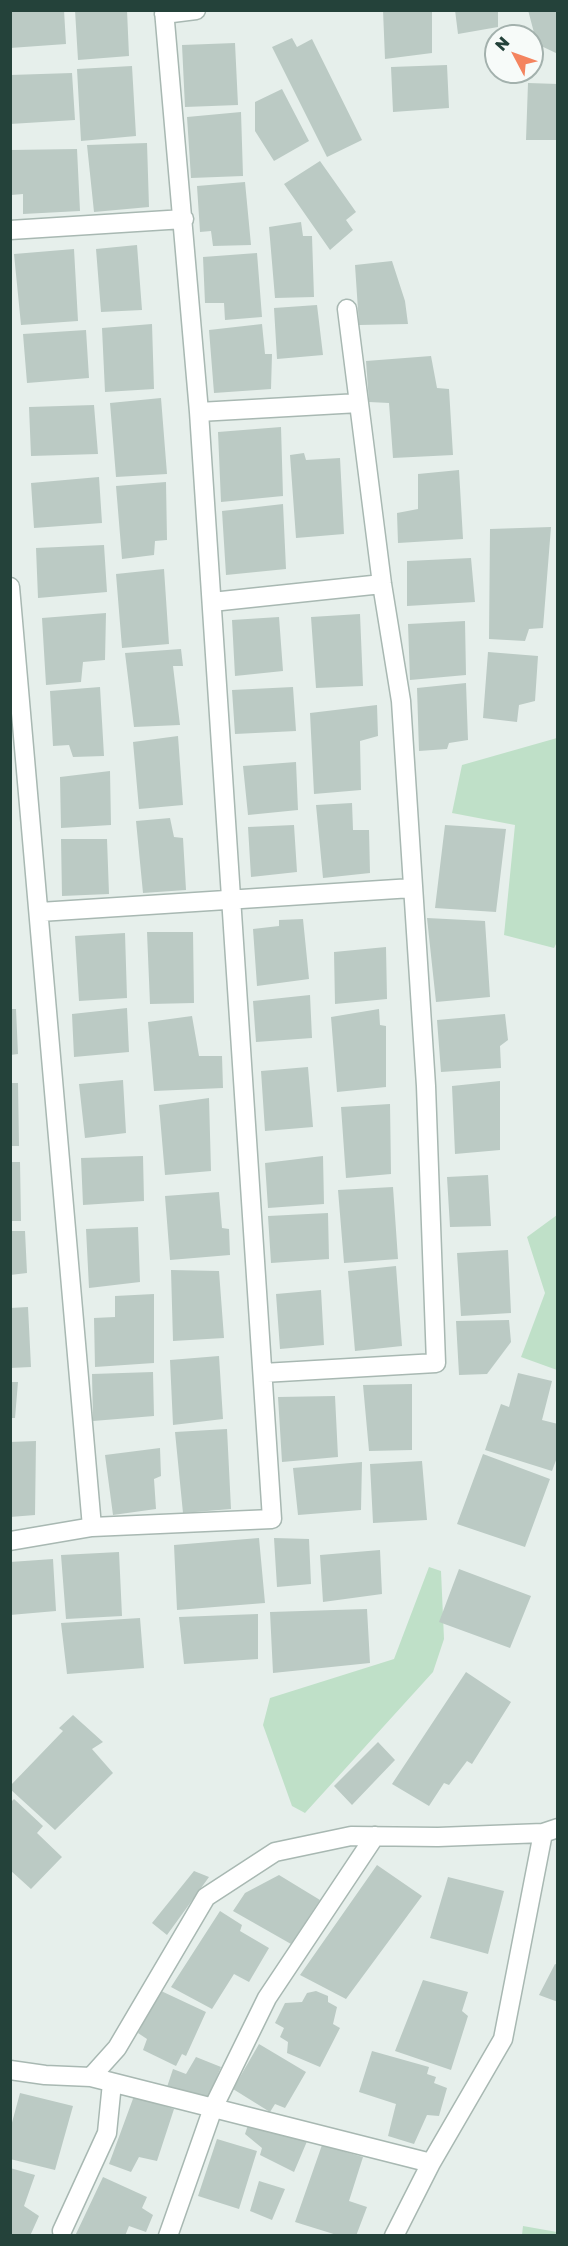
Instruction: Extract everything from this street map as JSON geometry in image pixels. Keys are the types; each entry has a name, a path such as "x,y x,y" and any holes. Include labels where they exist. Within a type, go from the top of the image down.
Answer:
{"street":[{"path":"10,1540 92,1527 272,1519 233,900 199,412 184,219 164,12 196,10"},
{"path":"10,230 184,219"},
{"path":"263,1373 436,1363 426,1086 401,701 382,584 347,309"},
{"path":"199,412 359,403"},
{"path":"212,602 382,584"},
{"path":"10,587 92,1527"},
{"path":"40,912 412,888"},
{"path":"90,2077 117,2048 206,1897 275,1852 351,1836 438,1837 550,1830 503,2039 431,2163 394,2235"},
{"path":"168,2235 213,2108 267,1998 375,1836"},
{"path":"10,2070 45,2075 90,2077 431,2163"},
{"path":"62,2231 107,2133 112,2082"}],"green space":[{"path":"557,738 558,940 554,948 504,935 515,825 452,813 462,765"},
{"path":"557,1215 557,1370 521,1357 545,1293 527,1237"},
{"path":"429,1567 441,1571 444,1639 433,1672 305,1813 292,1806 263,1725 270,1698 394,1659"},
{"path":"523,2226 557,2232 557,2235 522,2235"}],"building":[{"path":"10,10 64,10 66,44 10,48"},
{"path":"75,10 127,10 129,56 78,60"},
{"path":"383,10 432,10 432,53 385,59"},
{"path":"455,10 498,10 498,24 484,24 484,29 458,34"},
{"path":"528,10 558,10 558,54 544,47 544,24 532,24"},
{"path":"292,38 297,47 312,39 362,140 327,157 272,47"},
{"path":"235,43 238,105 185,107 182,45"},
{"path":"447,65 449,108 393,112 391,67"},
{"path":"132,66 136,136 81,141 77,69"},
{"path":"72,73 75,120 10,124 10,75"},
{"path":"528,84 558,84 558,140 526,140"},
{"path":"282,89 309,141 274,161 255,131 255,102"},
{"path":"241,112 243,176 191,178 187,117"},
{"path":"147,143 149,207 94,212 87,145"},
{"path":"77,149 80,211 23,214 23,194 11,195 10,150"},
{"path":"320,161 356,212 346,220 353,230 330,250 284,184"},
{"path":"245,182 251,245 213,246 211,231 200,232 197,186"},
{"path":"301,222 303,236 312,236 314,297 275,298 269,227"},
{"path":"137,245 142,310 101,312 96,249"},
{"path":"74,249 78,321 21,325 14,254"},
{"path":"257,253 262,317 225,320 224,303 205,303 203,257"},
{"path":"392,261 405,301 408,324 359,325 355,265"},
{"path":"317,305 323,355 277,359 274,308"},
{"path":"152,324 154,389 105,392 102,328"},
{"path":"262,324 265,354 272,354 271,389 214,393 209,330"},
{"path":"86,330 89,378 27,383 23,334"},
{"path":"431,356 437,388 449,389 453,455 393,458 389,403 369,402 366,361"},
{"path":"161,398 167,474 116,477 110,403"},
{"path":"94,405 98,454 31,456 29,407"},
{"path":"281,427 283,496 221,502 218,432"},
{"path":"304,453 306,460 340,458 344,534 296,538 290,455"},
{"path":"459,470 463,539 398,543 397,513 418,509 418,474"},
{"path":"99,477 102,523 34,528 31,483"},
{"path":"166,482 167,540 155,541 154,555 122,559 116,486"},
{"path":"283,504 286,569 226,575 222,511"},
{"path":"551,527 543,628 529,629 525,641 489,639 490,529"},
{"path":"104,545 107,592 38,598 36,548"},
{"path":"471,558 475,602 407,606 407,561"},
{"path":"164,569 169,644 122,648 116,574"},
{"path":"106,613 105,660 83,662 81,682 46,685 42,618"},
{"path":"360,614 363,686 316,688 311,617"},
{"path":"279,617 283,671 235,676 232,620"},
{"path":"465,621 466,675 410,680 408,624"},
{"path":"181,649 183,666 173,666 180,725 134,727 125,653"},
{"path":"488,652 538,656 535,701 519,705 517,722 483,718"},
{"path":"466,683 468,740 449,743 447,749 419,751 417,688"},
{"path":"100,687 104,756 73,757 69,745 53,746 50,691"},
{"path":"293,687 296,731 235,734 232,690"},
{"path":"377,705 378,736 360,741 361,790 314,794 310,713"},
{"path":"178,736 183,805 139,809 133,742"},
{"path":"296,762 298,810 248,815 243,766"},
{"path":"110,771 111,825 61,828 60,777"},
{"path":"352,803 353,830 369,830 370,873 323,878 316,805"},
{"path":"170,818 174,837 183,838 186,890 143,893 136,821"},
{"path":"294,825 297,872 251,877 248,827"},
{"path":"445,825 506,829 496,912 435,908"},
{"path":"61,839 107,839 109,894 62,896"},
{"path":"427,918 485,921 490,997 436,1002"},
{"path":"303,919 309,979 257,986 253,929 279,926 279,920"},
{"path":"147,932 193,932 194,1003 150,1004"},
{"path":"125,933 127,998 79,1001 75,936"},
{"path":"386,947 387,999 335,1004 334,952"},
{"path":"310,995 312,1038 256,1042 253,1001"},
{"path":"127,1008 129,1052 74,1057 72,1014"},
{"path":"10,1009 16,1009 18,1054 10,1055"},
{"path":"379,1009 380,1025 386,1026 386,1087 337,1092 331,1017"},
{"path":"505,1014 508,1040 500,1046 501,1068 441,1072 437,1020"},
{"path":"192,1016 199,1056 222,1056 223,1088 154,1091 148,1022"},
{"path":"308,1067 313,1127 265,1131 261,1071"},
{"path":"123,1080 126,1133 85,1138 79,1084"},
{"path":"500,1081 500,1150 455,1154 452,1086"},
{"path":"10,1083 18,1083 19,1146 10,1146"},
{"path":"209,1098 211,1171 165,1175 159,1105"},
{"path":"390,1104 391,1174 346,1178 341,1107"},
{"path":"143,1156 144,1201 83,1205 81,1158"},
{"path":"323,1156 324,1204 268,1208 265,1163"},
{"path":"10,1162 20,1162 21,1221 10,1221"},
{"path":"488,1175 491,1226 450,1227 447,1177"},
{"path":"393,1187 398,1259 344,1263 338,1190"},
{"path":"219,1192 222,1228 229,1229 230,1255 170,1260 165,1196"},
{"path":"328,1213 329,1259 271,1263 268,1216"},
{"path":"138,1227 140,1282 89,1288 86,1229"},
{"path":"10,1231 25,1231 27,1273 10,1275"},
{"path":"508,1250 511,1313 461,1316 457,1253"},
{"path":"396,1266 402,1346 355,1351 348,1271"},
{"path":"171,1270 219,1271 224,1338 173,1341"},
{"path":"321,1290 324,1345 280,1349 276,1294"},
{"path":"154,1294 154,1363 95,1367 94,1318 115,1317 115,1296"},
{"path":"28,1307 31,1367 10,1368 10,1308"},
{"path":"509,1320 511,1342 487,1374 459,1375 456,1321"},
{"path":"219,1356 223,1419 173,1425 170,1360"},
{"path":"153,1372 154,1416 93,1421 92,1374"},
{"path":"518,1373 552,1381 542,1420 558,1424 558,1455 552,1471 485,1450 501,1404 509,1407"},
{"path":"10,1382 18,1382 15,1418 10,1418"},
{"path":"412,1384 412,1450 369,1451 363,1385"},
{"path":"335,1396 338,1457 282,1462 278,1397"},
{"path":"227,1429 231,1509 183,1513 175,1432"},
{"path":"36,1441 35,1515 10,1517 10,1442"},
{"path":"160,1448 161,1476 154,1479 156,1509 113,1515 105,1455"},
{"path":"483,1454 550,1479 525,1547 457,1524"},
{"path":"422,1461 427,1520 373,1523 370,1464"},
{"path":"362,1462 361,1510 298,1515 293,1468"},
{"path":"259,1538 265,1603 177,1610 174,1545"},
{"path":"274,1538 309,1539 311,1584 277,1587"},
{"path":"380,1550 382,1594 323,1602 320,1555"},
{"path":"119,1552 122,1616 66,1619 61,1555"},
{"path":"53,1559 56,1611 10,1615 10,1562"},
{"path":"459,1569 531,1596 510,1648 439,1622"},
{"path":"367,1609 370,1663 273,1673 270,1612"},
{"path":"258,1614 258,1659 184,1664 179,1617"},
{"path":"140,1618 144,1668 67,1674 61,1623"},
{"path":"466,1672 511,1702 472,1764 467,1761 449,1785 444,1783 429,1806 392,1784"},
{"path":"73,1715 103,1742 92,1749 113,1773 55,1830 10,1789 10,1786 63,1731 59,1728"},
{"path":"378,1742 395,1760 352,1805 334,1786"},
{"path":"14,1799 43,1826 37,1833 62,1857 31,1889 10,1870 10,1803"},
{"path":"377,1865 422,1896 346,1999 300,1975"},
{"path":"194,1871 209,1877 167,1935 152,1923"},
{"path":"279,1875 320,1900 291,1944 233,1911 245,1893"},
{"path":"448,1877 504,1891 488,1954 430,1938"},
{"path":"220,1911 242,1925 240,1931 269,1948 249,1982 234,1974 212,2009 171,1987"},
{"path":"555,1964 558,1965 558,2002 539,1995"},
{"path":"423,1980 468,1992 462,2011 468,2016 451,2070 395,2051"},
{"path":"159,1990 206,2012 186,2056 182,2054 176,2066 143,2050 147,2039 138,2033"},
{"path":"316,1991 328,1996 328,2002 337,2007 333,2024 340,2028 320,2067 287,2053 288,2042 280,2037 284,2028 275,2023 285,2003 302,2002 307,1993"},
{"path":"259,2044 306,2072 285,2108 275,2104 270,2112 233,2089"},
{"path":"372,2051 429,2067 427,2074 436,2077 434,2083 447,2088 439,2116 427,2115 414,2144 388,2136 396,2104 359,2092"},
{"path":"196,2057 221,2067 207,2100 167,2087 173,2069 186,2074"},
{"path":"20,2093 73,2106 55,2170 10,2159 10,2130"},
{"path":"134,2096 174,2109 157,2161 139,2157 131,2172 109,2164"},
{"path":"249,2122 308,2139 294,2172 260,2155 262,2148 245,2134"},
{"path":"217,2139 257,2151 239,2209 198,2196"},
{"path":"322,2145 363,2157 349,2201 367,2207 356,2236 340,2236 295,2222"},
{"path":"10,2168 35,2175 24,2206 39,2216 30,2236 10,2236"},
{"path":"103,2177 147,2197 142,2208 153,2215 146,2232 129,2226 125,2236 75,2236"},
{"path":"259,2181 285,2189 272,2220 250,2211"}]}
